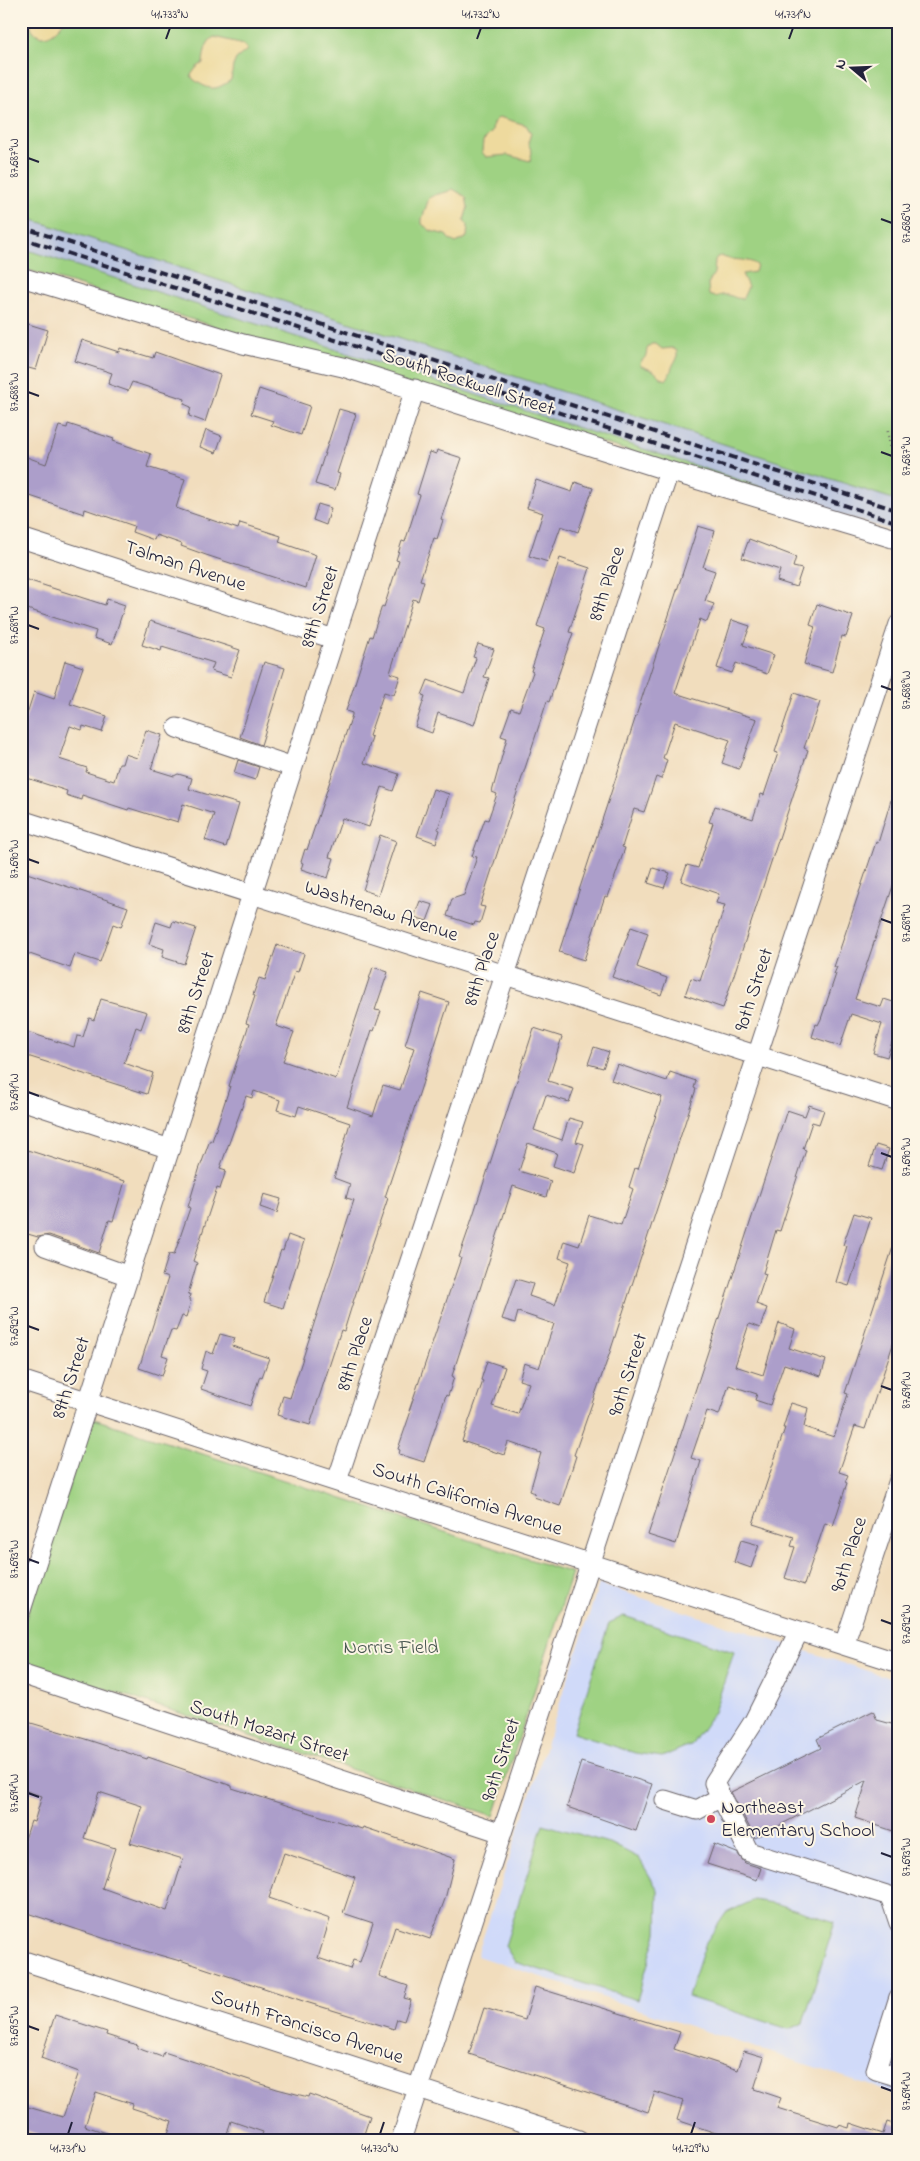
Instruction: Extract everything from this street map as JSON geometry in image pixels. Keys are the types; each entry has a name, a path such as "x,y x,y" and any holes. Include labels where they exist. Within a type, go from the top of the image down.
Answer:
{"street":[{"name":"South Rockwell Street","path":"21,277 243,344 343,367 669,471 899,540"},
{"name":"89th Street","path":"21,1610 415,389"},
{"name":"89th Place","path":"337,1482 669,471"},
{"name":"Talman Avenue","path":"21,538 334,639"},
{"name":"90th Street","path":"401,2140 899,624"},
{"path":"177,728 293,767"},
{"name":"Washtenaw Avenue","path":"21,820 899,1101"},
{"path":"21,1100 170,1149"},
{"path":"46,1246 129,1276"},
{"name":"South California Avenue","path":"21,1380 899,1663"},
{"name":"90th Place","path":"844,1645 899,1480"},
{"path":"799,1631 754,1721 714,1783 750,1852 890,1896 899,1923"},
{"name":"South Mozart Street","path":"21,1674 502,1833"},
{"path":"665,1800 697,1810 721,1797"},
{"name":"South Francisco Avenue","path":"21,1960 579,2140"},
{"path":"899,1997 876,2070 899,2077"}],"path":[{"path":"888,431 890,449 899,466"}],"shaded area":[{"path":"21,216 899,501 899,533 785,498 786,495 21,248"},
{"name":"Northeast Elementary School","path":"599,1584 899,1681 899,2095 477,1956"}],"green space":[{"path":"21,21 899,21 899,501 21,216"},
{"path":"21,248 786,495 785,498 21,268"},
{"name":"Norris Field","path":"91,1418 572,1573 494,1816 21,1661 21,1634"},
{"path":"624,1616 734,1652 714,1712 692,1744 662,1757 635,1753 573,1733 609,1623"},
{"path":"543,1824 612,1844 639,1858 658,1890 657,1933 637,2000 515,1962 505,1946"},
{"path":"754,1900 778,1904 835,1922 803,2023 789,2029 688,1997 706,1942 726,1913"}],"sand":[{"path":"31,21 64,21 52,33 42,36 34,31 30,25"},
{"path":"214,37 244,44 247,50 236,59 231,80 221,86 212,88 199,83 191,75 203,63 207,45"},
{"path":"499,117 526,125 531,133 528,143 532,152 530,161 507,155 486,157 482,152 483,141 492,132 493,123"},
{"path":"453,189 466,197 468,207 464,220 468,225 467,237 456,243 446,235 431,231 422,224 429,198"},
{"path":"721,256 749,261 757,265 755,272 742,274 748,287 743,298 728,295 714,297 709,295 708,284 714,273 715,260"},
{"path":"651,344 656,344 662,349 672,348 677,351 677,359 666,380 654,371 641,366 640,363 646,356 647,349"}],"building":[{"path":"25,323 48,330 36,370 21,366 21,334"},
{"path":"82,340 119,352 120,348 153,358 155,352 220,375 205,422 189,416 191,407 184,404 185,399 132,382 128,391 108,384 112,373 75,361"},
{"path":"259,389 310,406 301,435 271,425 273,421 251,414"},
{"path":"339,409 356,414 337,473 340,474 335,490 315,484"},
{"path":"68,424 114,439 113,441 151,454 147,467 185,479 176,508 238,529 240,523 281,536 279,542 316,555 306,588 206,555 156,535 154,540 132,532 134,526 85,509 84,514 21,493 21,455 46,464 59,426 67,428"},
{"path":"206,430 222,436 216,453 200,447"},
{"path":"437,450 462,458 441,519 443,520 437,539 434,538 420,580 424,581 418,601 413,599 390,673 400,676 394,695 384,692 369,736 372,737 364,763 399,774 393,791 382,787 369,827 342,818 329,857 334,858 328,878 301,869 303,863 301,862 305,849 307,850 352,715 352,713 346,711 370,636 372,637 382,606 384,607 399,561 396,560 402,541 405,542 420,495 417,494 430,452 436,454"},
{"path":"536,480 572,492 575,482 593,488 578,532 561,526 548,562 529,556 543,513 527,508"},
{"path":"318,504 331,508 326,525 313,520"},
{"path":"698,526 715,531 703,567 715,571 705,601 714,604 707,622 700,619 675,693 757,719 739,769 722,763 730,740 675,722 663,758 667,760 661,779 656,777 644,812 634,809 622,847 625,848 608,897 605,896 584,960 559,952"},
{"path":"749,539 796,557 793,567 802,569 796,587 777,581 780,570 742,558"},
{"path":"560,558 590,568 569,632 573,633 549,702 547,701 480,906 485,907 480,923 475,922 474,925 447,916 452,899 464,895 477,857 472,856 485,819 488,820 497,794 492,792 507,738 501,736 511,708 519,711 533,672 531,671 545,629 537,626"},
{"path":"21,578 105,605 107,599 125,605 112,644 94,638 96,631 21,607"},
{"path":"817,604 853,616 846,637 842,636 832,672 804,664 815,627 810,625"},
{"path":"732,620 750,626 743,645 774,655 767,674 736,663 732,673 717,668"},
{"path":"150,621 240,650 231,677 211,671 214,663 162,647 161,651 142,645"},
{"path":"478,644 494,649 484,677 489,678 474,725 438,713 432,733 415,727 425,696 422,695 428,680 464,693 476,658 473,657"},
{"path":"65,661 83,667 70,704 107,716 102,732 83,726 82,730 70,726 59,759 87,768 86,772 114,781 119,764 122,764 125,754 137,758 146,730 162,735 151,769 174,776 178,774 192,778 189,789 239,804 226,847 205,840 214,814 183,804 178,822 167,820 82,795 81,800 66,795 67,791 21,776 21,732 34,692 54,699"},
{"path":"264,662 285,668 261,745 240,737"},
{"path":"794,693 820,702 804,748 808,750 723,1008 685,995 691,978 700,981 725,905 716,903 719,894 681,881 687,865 698,868 713,823 709,822 715,806 753,819 761,794 764,795 778,753 775,752"},
{"path":"238,760 259,767 255,780 234,773"},
{"path":"895,787 899,787 899,868 855,999 881,1007 884,999 899,1004 899,1021 887,1057 873,1053 882,1024 851,1014 840,1046 812,1037 816,1024 818,1025 821,1019 836,974 834,974 837,967 834,967 876,842 878,843"},
{"path":"433,789 449,794 438,829 440,830 436,843 417,836"},
{"path":"380,835 396,841 378,895 363,890"},
{"path":"653,868 670,873 664,888 648,883"},
{"path":"21,871 128,907 121,927 113,924 100,962 75,954 70,968 21,951"},
{"path":"420,901 433,905 427,921 414,917"},
{"path":"173,921 196,928 184,964 162,957 164,949 149,944 156,922 171,927"},
{"path":"631,927 648,933 637,967 667,978 661,995 612,977"},
{"path":"277,945 304,954 298,972 295,971 276,1026 294,1032 283,1061 336,1079 373,967 388,972 375,1010 381,1011 374,1031 372,1030 347,1107 373,1116 383,1085 400,1090 414,1048 405,1045 422,993 449,1002 385,1197 388,1198 344,1331 341,1330 310,1425 277,1415 283,1396 290,1398 354,1200 346,1198 350,1184 334,1178 350,1123 299,1106 296,1116 277,1110 280,1100 254,1091 252,1098 246,1096 220,1168 226,1170 220,1189 217,1188 193,1261 197,1263 188,1294 190,1294 189,1300 191,1301 186,1317 182,1316 176,1331 171,1330 162,1355 168,1357 162,1376 139,1368 168,1278 162,1276 169,1254 174,1255 190,1208 188,1207 199,1170 210,1140 212,1141 230,1086 249,1024 246,1023 255,996 253,995 259,978 265,980"},
{"path":"101,999 147,1012 141,1029 136,1027 124,1063 153,1073 147,1094 21,1054 21,1030 74,1047 77,1036 83,1037 89,1018 94,1020"},
{"path":"534,1028 562,1037 548,1081 574,1089 569,1102 546,1095 534,1130 562,1140 569,1118 583,1122 576,1142 584,1144 574,1173 553,1166 557,1153 528,1143 519,1171 551,1181 546,1197 513,1186 452,1376 454,1377 448,1396 446,1395 424,1462 399,1454 400,1450 398,1449"},
{"path":"594,1047 609,1052 603,1068 588,1064"},
{"path":"617,1064 667,1081 670,1072 696,1081 694,1088 696,1089 610,1352 574,1455 576,1456 560,1506 534,1497 535,1493 530,1491 541,1453 508,1442 504,1455 462,1441 483,1381 481,1380 487,1361 505,1367 492,1406 518,1414 529,1383 519,1380 524,1363 539,1368 554,1324 518,1312 515,1323 502,1319 516,1279 533,1284 529,1296 555,1305 570,1262 559,1258 564,1241 579,1246 589,1215 621,1225 633,1189 629,1187 635,1168 638,1169 662,1097 611,1080"},
{"path":"809,1105 824,1110 819,1124 812,1122 803,1149 806,1150 780,1231 776,1230 763,1273 766,1274 756,1304 767,1308 760,1328 749,1324 735,1366 763,1375 779,1323 795,1329 789,1348 826,1360 821,1376 784,1364 770,1405 755,1400 757,1394 729,1385 719,1415 707,1411 691,1458 701,1461 676,1544 648,1535 787,1110 805,1116"},
{"path":"876,1145 889,1149 882,1170 869,1166"},
{"path":"21,1148 125,1181 113,1221 109,1220 99,1253 49,1235 38,1237 21,1232"},
{"path":"264,1194 281,1199 277,1213 260,1207"},
{"path":"854,1213 871,1218 849,1286 836,1282 847,1246 843,1245"},
{"path":"288,1235 304,1241 283,1308 264,1302 281,1250 283,1251"},
{"path":"896,1238 899,1239 899,1319 896,1328 898,1329 865,1429 855,1426 839,1472 848,1475 845,1482 847,1483 833,1526 825,1523 804,1585 785,1578 795,1547 791,1546 794,1537 753,1524 785,1428 783,1428 791,1403 808,1408 804,1427 834,1437 848,1394 845,1393"},
{"path":"220,1334 235,1338 232,1346 269,1358 262,1377 260,1376 250,1406 201,1389 207,1371 201,1369 206,1351 213,1354"},
{"path":"741,1540 759,1545 751,1568 734,1562"},
{"path":"873,1711 877,1720 899,1726 899,1833 855,1818 867,1780 755,1838 731,1792 821,1748 817,1739"},
{"path":"21,1720 147,1759 148,1757 232,1786 232,1788 362,1829 363,1827 455,1859 445,1899 430,1939 395,1927 379,1976 408,1986 404,1998 411,2000 404,2021 397,2019 394,2029 21,1911 21,1851 31,1821 34,1822 42,1796 21,1789","holes":["99,1792 142,1806 130,1843 183,1859 167,1911 102,1888 115,1848 84,1838","284,1853 355,1877 343,1913 373,1923 360,1962 353,1960 350,1969 318,1958 330,1919 269,1898"]},
{"path":"581,1762 652,1784 636,1831 567,1807"},
{"path":"714,1844 737,1853 745,1863 761,1868 757,1880 707,1864"},
{"path":"535,1987 680,2032 674,2049 738,2070 744,2051 764,2057 754,2089 781,2098 777,2108 838,2127 839,2125 849,2128 850,2123 883,2134 887,2122 899,2126 899,2140 750,2140 732,2134 731,2138 677,2120 683,2101 655,2092 648,2112 469,2054 484,2008 525,2020"},
{"path":"55,2015 107,2032 106,2035 137,2045 137,2048 162,2057 164,2052 277,2089 308,2097 309,2094 370,2116 362,2140 260,2140 263,2132 231,2121 225,2140 166,2140 172,2121 132,2108 133,2104 96,2092 85,2126 119,2137 119,2140 36,2140 38,2134 21,2129 21,2105 63,2117 79,2072 41,2058"}],"railway":[{"path":"21,227 899,511"},
{"path":"21,238 899,523"}],"place":[{"name":"Northeast Elementary School","path":"711,1819"}]}
